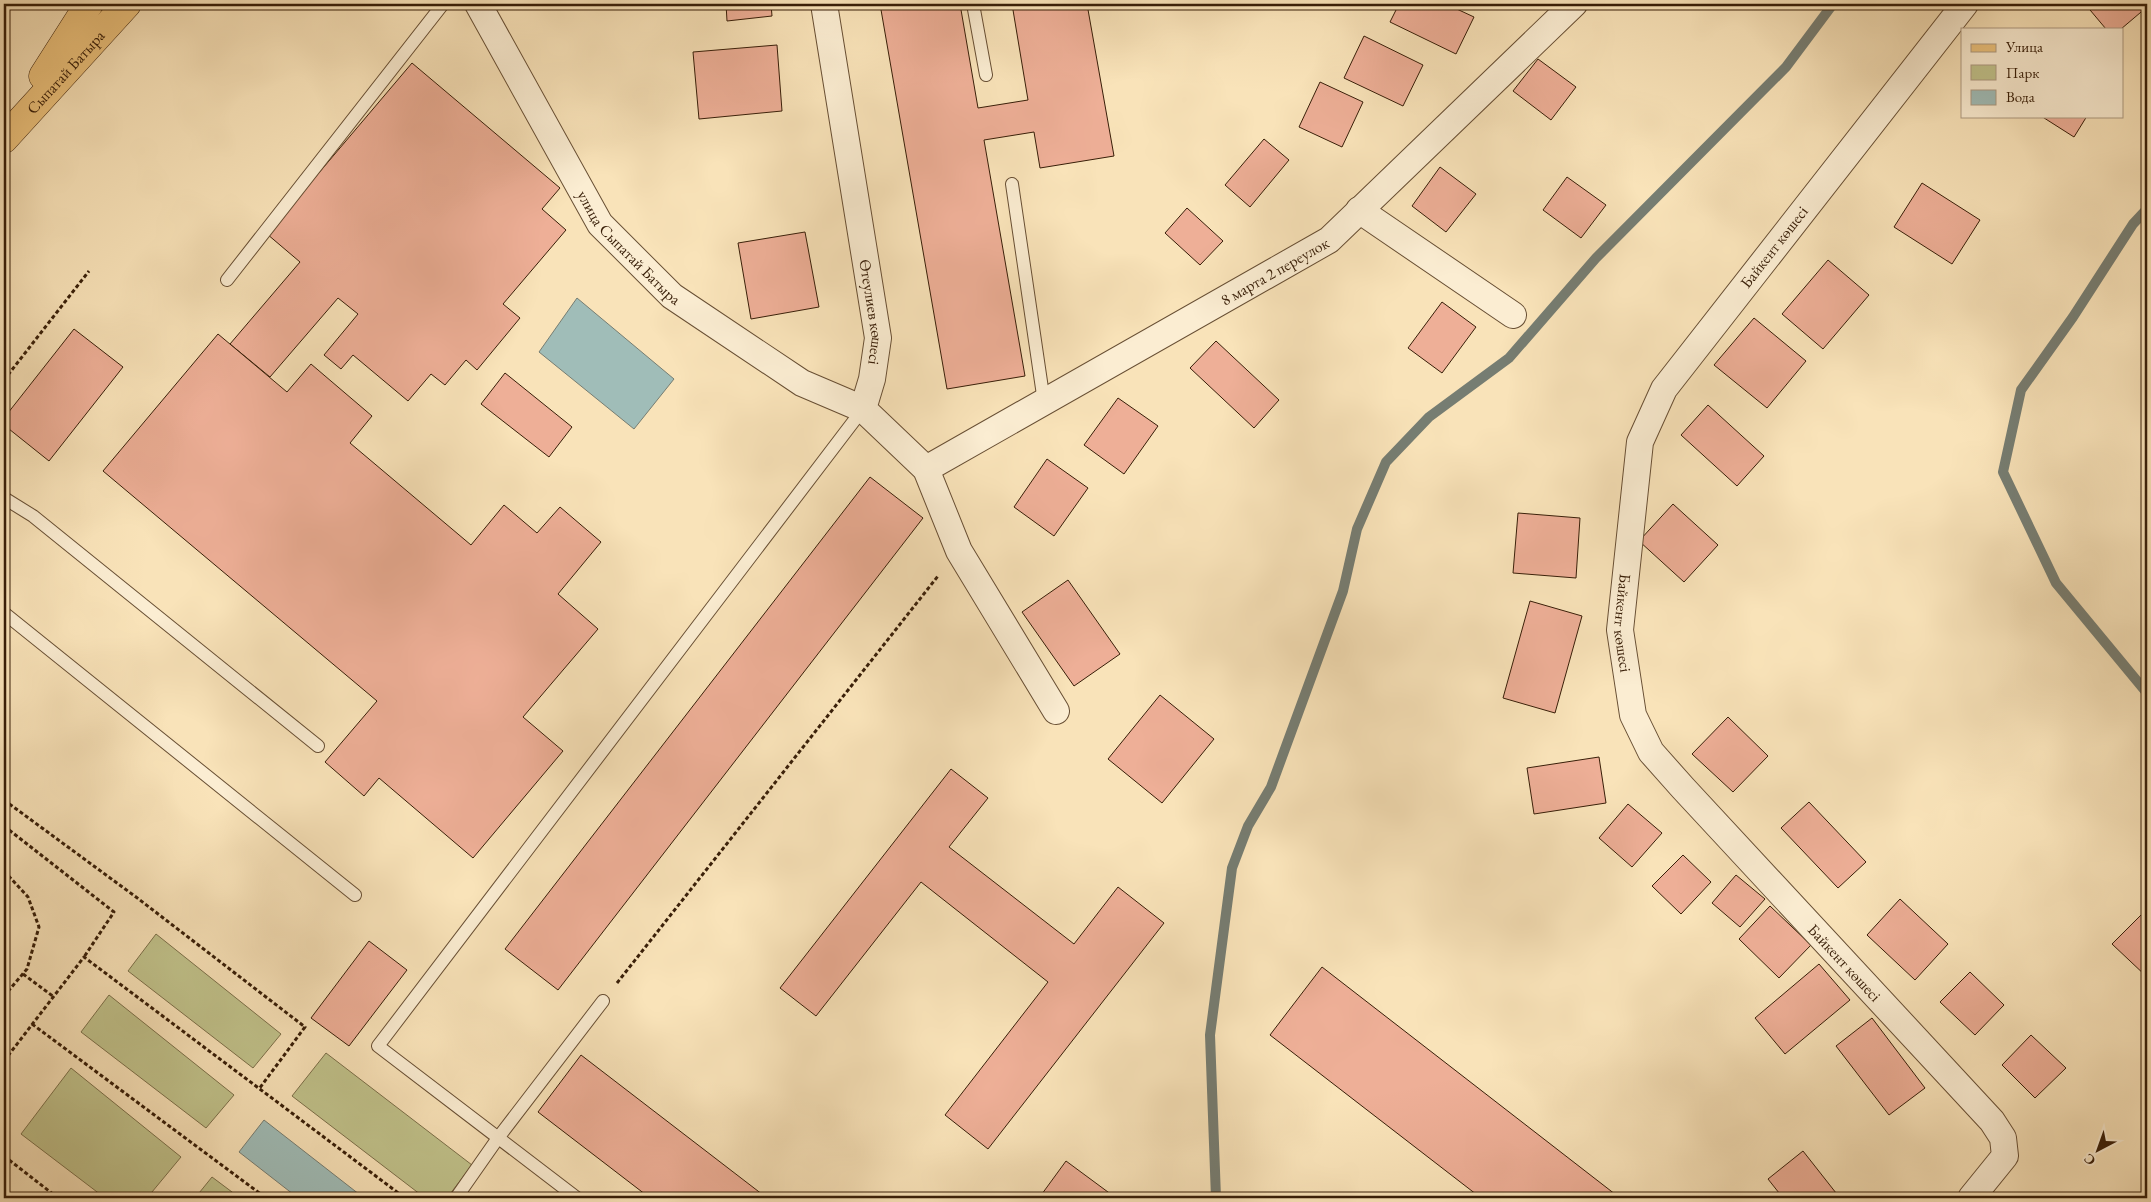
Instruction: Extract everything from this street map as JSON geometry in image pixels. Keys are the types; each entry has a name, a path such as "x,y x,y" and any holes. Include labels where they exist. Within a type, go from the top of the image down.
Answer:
{"main road":[{"name":"Сыпатай Батыра","path":"4,138 89,4"},
{"name":"Сыпатай Батыра","path":"4,138 127,4"}],"street":[{"name":"улица Сыпатай Батыра","path":"478,4 600,224 672,296 802,383 863,409"},
{"name":"Өтеулиев көшесі","path":"824,4 878,338 872,380 863,409"},
{"name":"8 марта 2 переулок","path":"926,469 1329,240 1574,4"},
{"name":"Байкент көшесі","path":"1965,4 1664,389 1640,442 1620,630 1632,715 1651,752 1992,1121 2003,1138 2005,1156 1971,1198"},
{"path":"1359,210 1513,315"},
{"path":"863,409 926,469 959,550 1056,711"}],"lane":[{"path":"227,280 443,4"},
{"path":"973,4 986,75"},
{"path":"1012,184 1044,402"},
{"path":"577,1198 378,1046 863,409"},
{"path":"4,498 33,516 318,746"},
{"path":"4,613 355,895"},
{"path":"456,1198 498,1138 603,1001"}],"path":[{"path":"4,380 89,271"},
{"path":"603,1001 959,550"},
{"path":"4,800 136,897 305,1027 258,1089"},
{"path":"4,826 114,912 84,957 4,1060"},
{"path":"4,871 28,897 39,927 27,969 4,996"},
{"path":"84,957 405,1198"},
{"path":"23,974 54,997"},
{"path":"32,1024 266,1198"},
{"path":"4,1156 58,1198"}],"green space":[{"path":"156,934 281,1034 253,1068 128,971"},
{"path":"109,995 234,1095 206,1128 81,1032"},
{"path":"326,1053 472,1165 447,1198 425,1198 292,1096"},
{"path":"71,1068 181,1157 147,1198 105,1198 21,1134"},
{"path":"212,1177 240,1198 195,1198"}],"water":[{"path":"577,298 674,379 634,429 539,352"},
{"path":"264,1120 364,1198 298,1198 239,1152"}],"building":[{"path":"726,4 771,4 772,16 727,21"},
{"path":"880,4 960,4 978,108 1028,100 1012,4 1087,4 1114,156 1040,168 1034,132 984,140 1025,376 947,389"},
{"path":"1399,4 1446,4 1474,17 1456,54 1390,22"},
{"path":"2085,4 2147,4 2147,7 2122,28 2105,28"},
{"path":"1364,36 1423,65 1403,106 1344,78"},
{"path":"777,45 782,111 699,119 693,52"},
{"path":"1538,59 1576,87 1551,120 1513,91"},
{"path":"412,63 560,188 542,209 566,230 503,304 520,318 477,370 466,360 445,385 431,374 408,401 353,355 341,369 324,355 358,314 338,298 270,377 230,344 300,262 267,234"},
{"path":"1320,82 1363,102 1342,147 1299,127"},
{"path":"2044,118 2086,118 2074,137"},
{"path":"1264,139 1289,160 1250,207 1225,185"},
{"path":"1440,167 1476,194 1446,232 1412,206"},
{"path":"1567,177 1606,205 1581,238 1543,210"},
{"path":"1922,183 1980,220 1952,264 1894,227"},
{"path":"1187,208 1223,241 1200,265 1165,233"},
{"path":"805,232 819,307 751,319 738,243"},
{"path":"1828,260 1869,295 1823,349 1782,314"},
{"path":"1442,302 1476,327 1442,373 1408,348"},
{"path":"1754,318 1806,361 1767,408 1714,365"},
{"path":"74,329 123,367 49,461 4,425 4,418"},
{"path":"218,334 287,392 311,364 372,416 350,443 471,545 504,505 537,533 560,507 601,542 558,594 598,629 523,717 563,751 473,858 379,778 364,796 325,762 377,701 103,471"},
{"path":"1216,341 1279,400 1254,428 1190,368"},
{"path":"505,373 572,427 549,457 481,404"},
{"path":"1118,398 1158,426 1124,474 1084,445"},
{"path":"1708,405 1764,456 1737,486 1681,435"},
{"path":"1047,459 1088,488 1054,536 1014,507"},
{"path":"870,477 923,518 558,990 505,949"},
{"path":"1673,504 1718,545 1684,582 1639,541"},
{"path":"1518,513 1580,518 1576,578 1513,573"},
{"path":"1068,580 1120,654 1074,686 1022,612"},
{"path":"1530,601 1582,616 1555,713 1503,698"},
{"path":"1160,695 1214,739 1162,803 1108,759"},
{"path":"1728,717 1768,756 1733,792 1692,754"},
{"path":"1599,757 1606,803 1534,814 1527,768"},
{"path":"951,769 988,798 949,847 1074,944 1118,887 1164,923 988,1149 945,1115 1048,982 921,882 816,1016 780,988"},
{"path":"1809,802 1866,862 1838,888 1781,828"},
{"path":"1628,804 1662,833 1632,867 1599,838"},
{"path":"1683,855 1711,882 1681,914 1652,886"},
{"path":"1736,875 1765,899 1740,927 1712,903"},
{"path":"1900,899 1948,944 1915,980 1867,935"},
{"path":"1770,906 1811,945 1779,978 1739,939"},
{"path":"2143,913 2147,918 2147,977 2112,944"},
{"path":"369,941 407,970 349,1046 311,1018"},
{"path":"1819,964 1850,1000 1785,1054 1755,1018"},
{"path":"1322,967 1620,1198 1481,1198 1270,1035"},
{"path":"1970,972 2004,1005 1975,1035 1940,1002"},
{"path":"1872,1018 1925,1088 1889,1115 1836,1046"},
{"path":"2031,1035 2066,1068 2035,1098 2002,1065"},
{"path":"581,1055 767,1198 650,1198 538,1112"},
{"path":"1803,1151 1840,1198 1783,1198 1768,1179"},
{"path":"1066,1161 1112,1195 1110,1198 1039,1198"}],"waterway":[{"path":"1216,1198 1210,1035 1232,868 1248,826 1271,787 1343,591 1357,529 1386,462 1429,417 1509,358 1596,258 1786,67 1833,4"},
{"path":"2147,209 2133,224 2073,317 2021,390 2003,472 2056,583 2147,693"}]}
